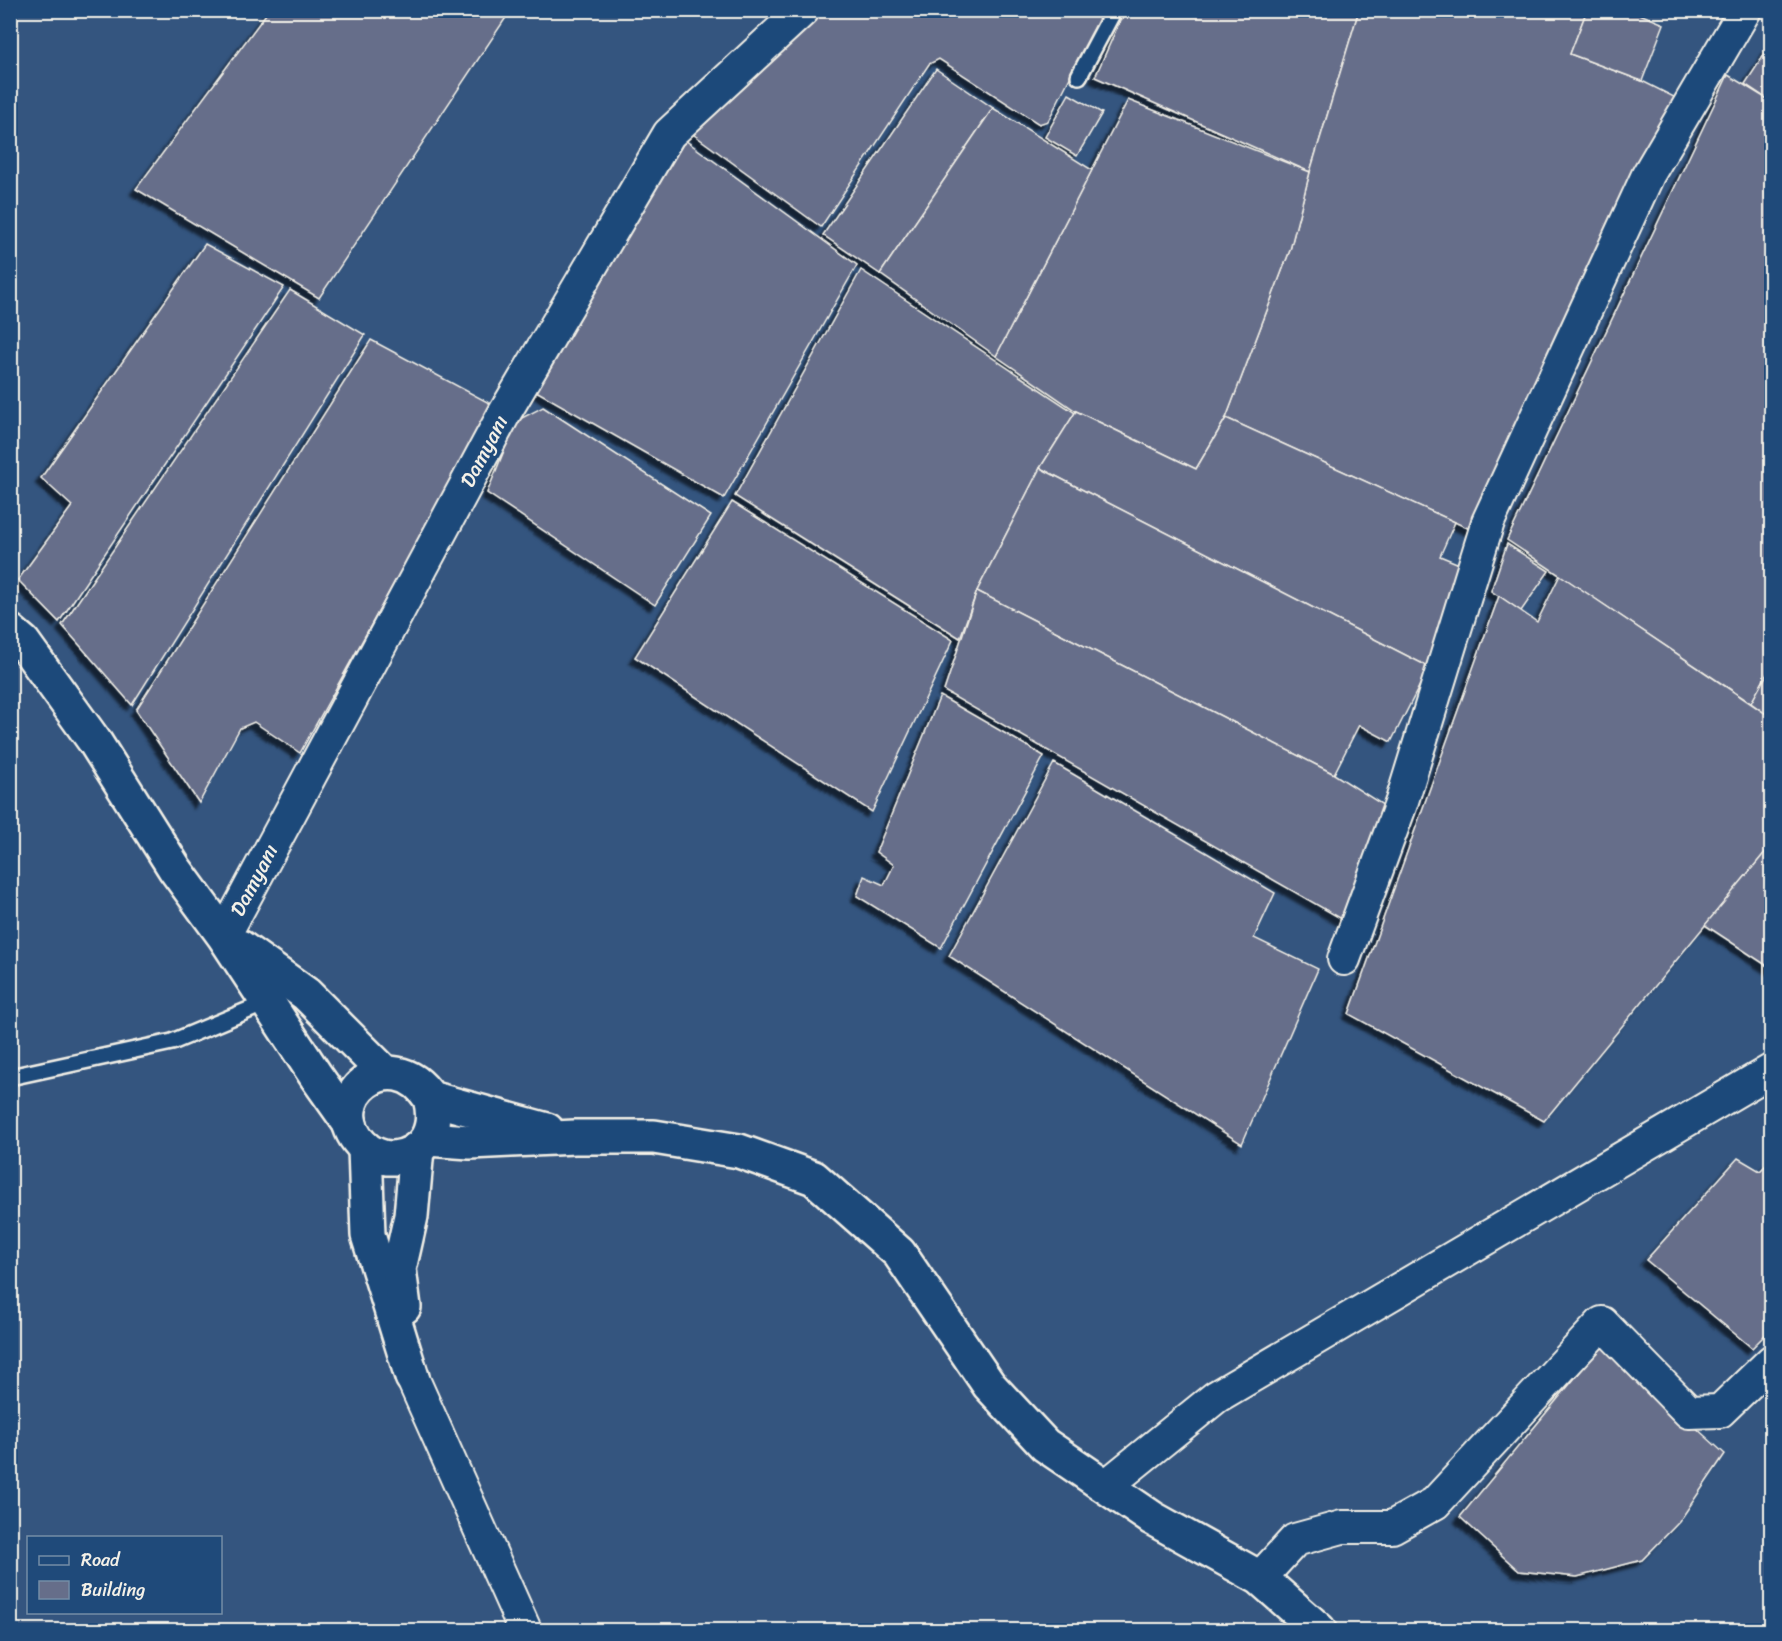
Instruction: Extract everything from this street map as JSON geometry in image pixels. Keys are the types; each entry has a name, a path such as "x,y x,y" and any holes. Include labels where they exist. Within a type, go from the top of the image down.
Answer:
{"street":[{"name":"Damyanı","path":"224,936 504,414 669,134 803,10"},
{"path":"1344,959 1401,801 1488,522 1648,175 1745,10"},
{"path":"10,631 24,642 95,742 175,869 224,936 357,1136 377,1156 391,1158 405,1156 422,1144 576,1137 654,1137 739,1151 814,1178 899,1253 989,1385 1045,1445 1152,1518 1260,1578 1319,1630"},
{"path":"224,936 306,994 385,1073"},
{"path":"1106,1486 1216,1397 1772,1070"},
{"path":"412,1377 399,1269 411,1216 422,1144 433,1126 434,1111 430,1098 422,1086 399,1073 385,1073 360,1086 349,1111 357,1136 368,1234 412,1377 525,1630"},
{"path":"430,1098 576,1137"},
{"path":"1260,1578 1295,1540 1342,1527 1392,1527 1435,1503 1602,1323 1689,1412 1720,1411 1772,1361"}],"lane":[{"path":"1079,76 1114,10"},
{"path":"10,1077 172,1042 268,1002"}],"building":[{"path":"269,10 511,10 319,298 136,189"},
{"path":"813,10 1104,10 1048,121 1039,124 939,59 929,64 821,227 686,129"},
{"path":"1125,10 1359,10 1310,172 1095,77"},
{"path":"1359,10 1587,10 1570,54 1642,81 1676,98 1472,530 1226,418 1290,250 1310,172"},
{"path":"1587,10 1630,10 1664,24 1642,81 1570,54"},
{"path":"1770,46 1772,47 1772,102 1745,84"},
{"path":"936,69 993,108 880,274 823,235"},
{"path":"1728,75 1772,102 1772,665 1751,703 1507,540"},
{"path":"1069,94 1102,113 1077,156 1045,137"},
{"path":"1128,100 1310,172 1290,250 1226,418 1196,469 1076,411 996,356"},
{"path":"993,108 1092,170 996,356 880,274"},
{"path":"678,135 857,265 724,498 522,383"},
{"path":"205,244 284,287 59,622 18,580 72,506 41,478"},
{"path":"861,270 1075,413 1040,468 977,591 960,638 735,496"},
{"path":"290,290 365,335 132,705 62,625"},
{"path":"371,340 493,405 300,753 254,722 240,728 199,803 136,710"},
{"path":"543,407 711,516 655,605 487,493 516,421"},
{"path":"1076,411 1196,469 1226,418 1455,522 1440,556 1464,566 1429,667 1040,468"},
{"path":"1040,468 1429,667 1391,742 1359,725 1334,774 977,591"},
{"path":"732,502 953,640 872,812 635,657"},
{"path":"1507,544 1549,571 1521,611 1491,591"},
{"path":"1560,575 1772,718 1772,844 1544,1121 1349,1014 1499,596 1537,622"},
{"path":"977,591 1334,774 1383,805 1347,922 944,691"},
{"path":"1772,665 1772,718 1751,703"},
{"path":"940,696 1044,756 941,948 857,896 864,876 884,885 894,865 876,852"},
{"path":"1054,763 1275,893 1254,938 1318,969 1242,1144 949,956"},
{"path":"1772,844 1772,969 1705,925"},
{"path":"1738,1158 1760,1171 1772,1159 1772,1328 1752,1348 1646,1260"},
{"path":"1603,1344 1725,1454 1679,1522 1642,1560 1577,1577 1519,1571 1460,1517"}]}
